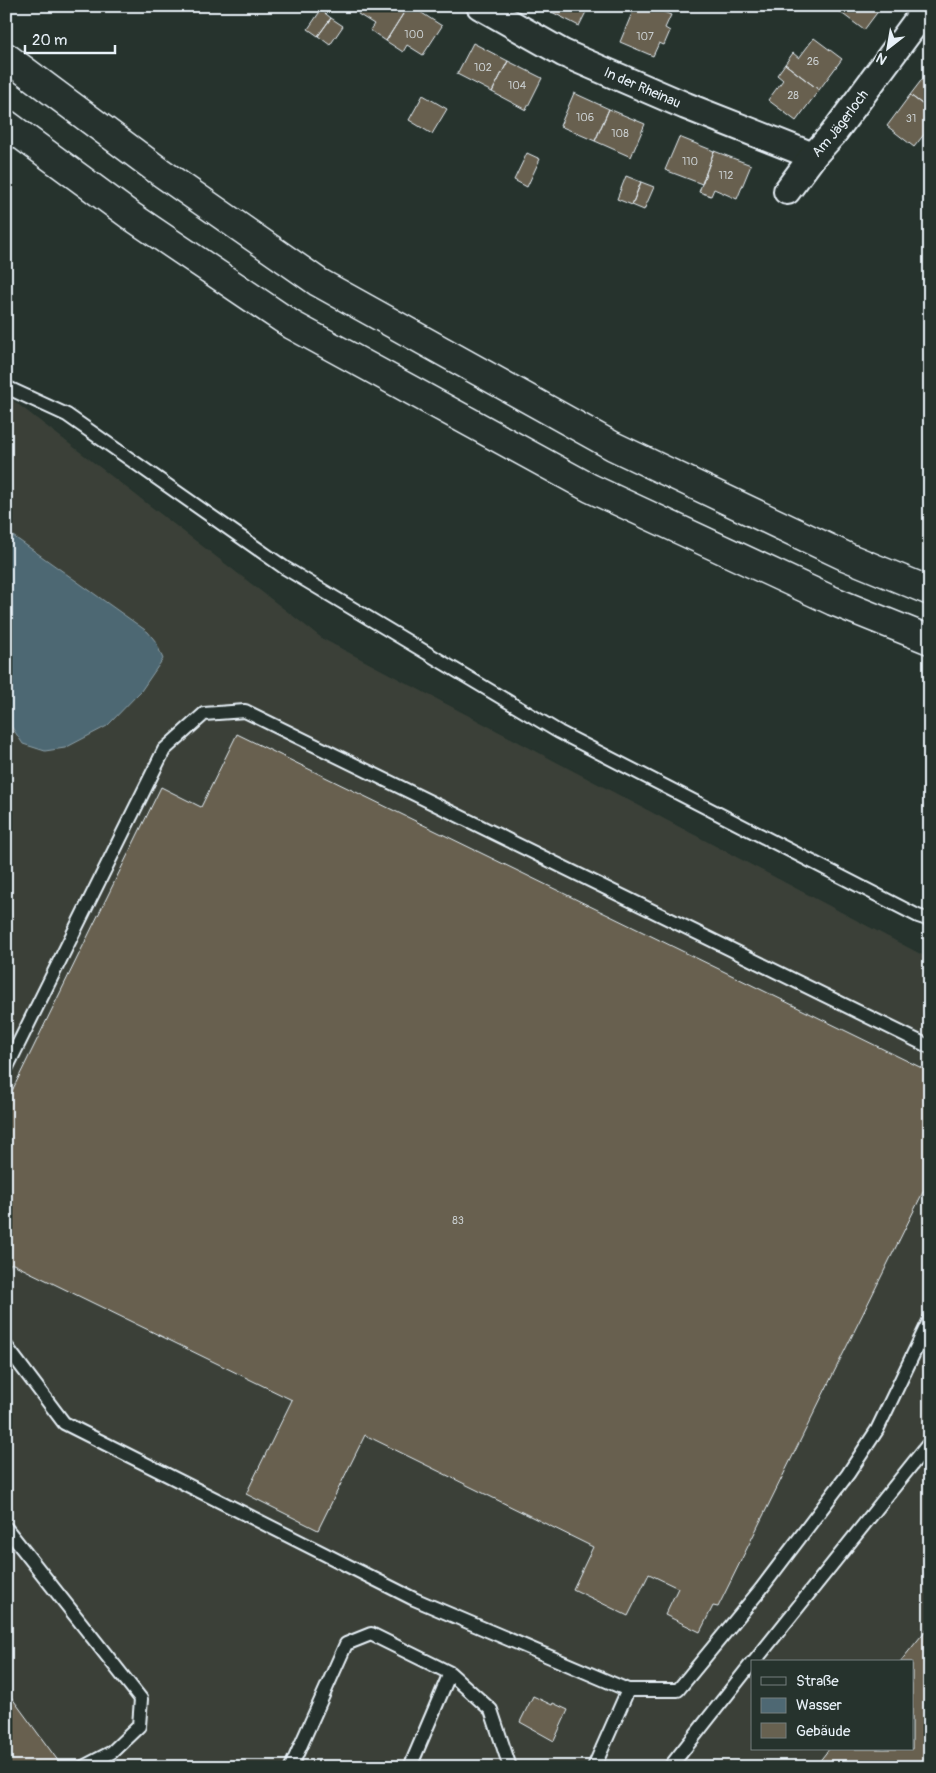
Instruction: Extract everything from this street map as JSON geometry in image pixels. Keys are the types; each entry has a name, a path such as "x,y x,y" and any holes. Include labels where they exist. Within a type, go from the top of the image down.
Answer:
{"highway":[{"path":"6,57 159,171 318,282 613,446 847,557 930,591"},
{"path":"6,124 131,216 292,325 590,488 833,601 930,640"}],"street":[{"name":"In der Rheinau","path":"480,6 563,53 686,106 813,156"},
{"name":"Am Jägerloch","path":"786,190 833,134 928,6"}],"lane":[{"path":"6,386 67,414 285,568 559,732 918,916 930,920"},
{"path":"6,1069 164,750 204,714 245,710 930,1047"},
{"path":"6,1346 64,1422 414,1598 628,1690 678,1690 762,1589 848,1474 877,1430 930,1319"},
{"path":"755,1660 930,1442"},
{"path":"6,1528 141,1698 139,1726 112,1752 82,1767"},
{"path":"291,1767 346,1644 371,1634 450,1673 491,1710 510,1767"},
{"path":"670,1767 751,1666"},
{"path":"410,1767 450,1673"},
{"path":"594,1767 628,1690"}],"shaded area":[{"path":"6,395 323,639 930,959 930,1767 6,1767"}],"water":[{"path":"6,531 148,632 156,642 163,659 141,691 107,726 65,748 45,751 23,744 11,726 6,677"}],"building":[{"path":"363,6 408,6 386,41 370,30 374,24 358,14"},
{"path":"408,6 411,6 442,26 423,55 407,45 403,52 386,41"},
{"path":"545,6 589,6 579,26 544,8"},
{"path":"635,6 649,6 671,15 665,28 670,31 664,45 659,43 653,56 620,42"},
{"path":"838,6 882,6 864,30 836,9"},
{"path":"321,10 331,18 318,36 308,29"},
{"path":"331,18 343,26 330,45 318,36"},
{"path":"814,38 842,59 819,90 785,64 793,53 799,58"},
{"path":"473,43 508,61 492,92 457,74"},
{"path":"508,61 542,78 526,110 492,92"},
{"path":"785,64 819,90 796,121 768,100 783,80 777,75"},
{"path":"930,69 930,110 910,95"},
{"path":"574,93 609,109 595,141 560,126"},
{"path":"423,95 447,109 432,134 409,120"},
{"path":"910,95 930,110 930,127 914,147 887,126"},
{"path":"609,109 645,124 631,157 595,141"},
{"path":"679,137 714,151 702,184 665,170"},
{"path":"714,151 751,165 737,199 714,189 711,196 699,192"},
{"path":"527,153 540,159 527,187 514,180"},
{"path":"626,176 641,182 632,205 617,199"},
{"path":"641,182 654,187 644,210 632,205"},
{"path":"237,734 930,1072 930,1178 718,1607 713,1606 700,1632 665,1615 678,1588 649,1574 628,1616 573,1589 593,1547 365,1435 318,1530 246,1494 292,1400 11,1263 6,1273 6,1103 161,787 201,807"},
{"path":"930,1625 930,1767 815,1767 828,1750 914,1750 914,1660 902,1660"},
{"path":"6,1690 59,1762 52,1767 6,1767"},
{"path":"533,1696 568,1710 554,1741 520,1722"}]}
